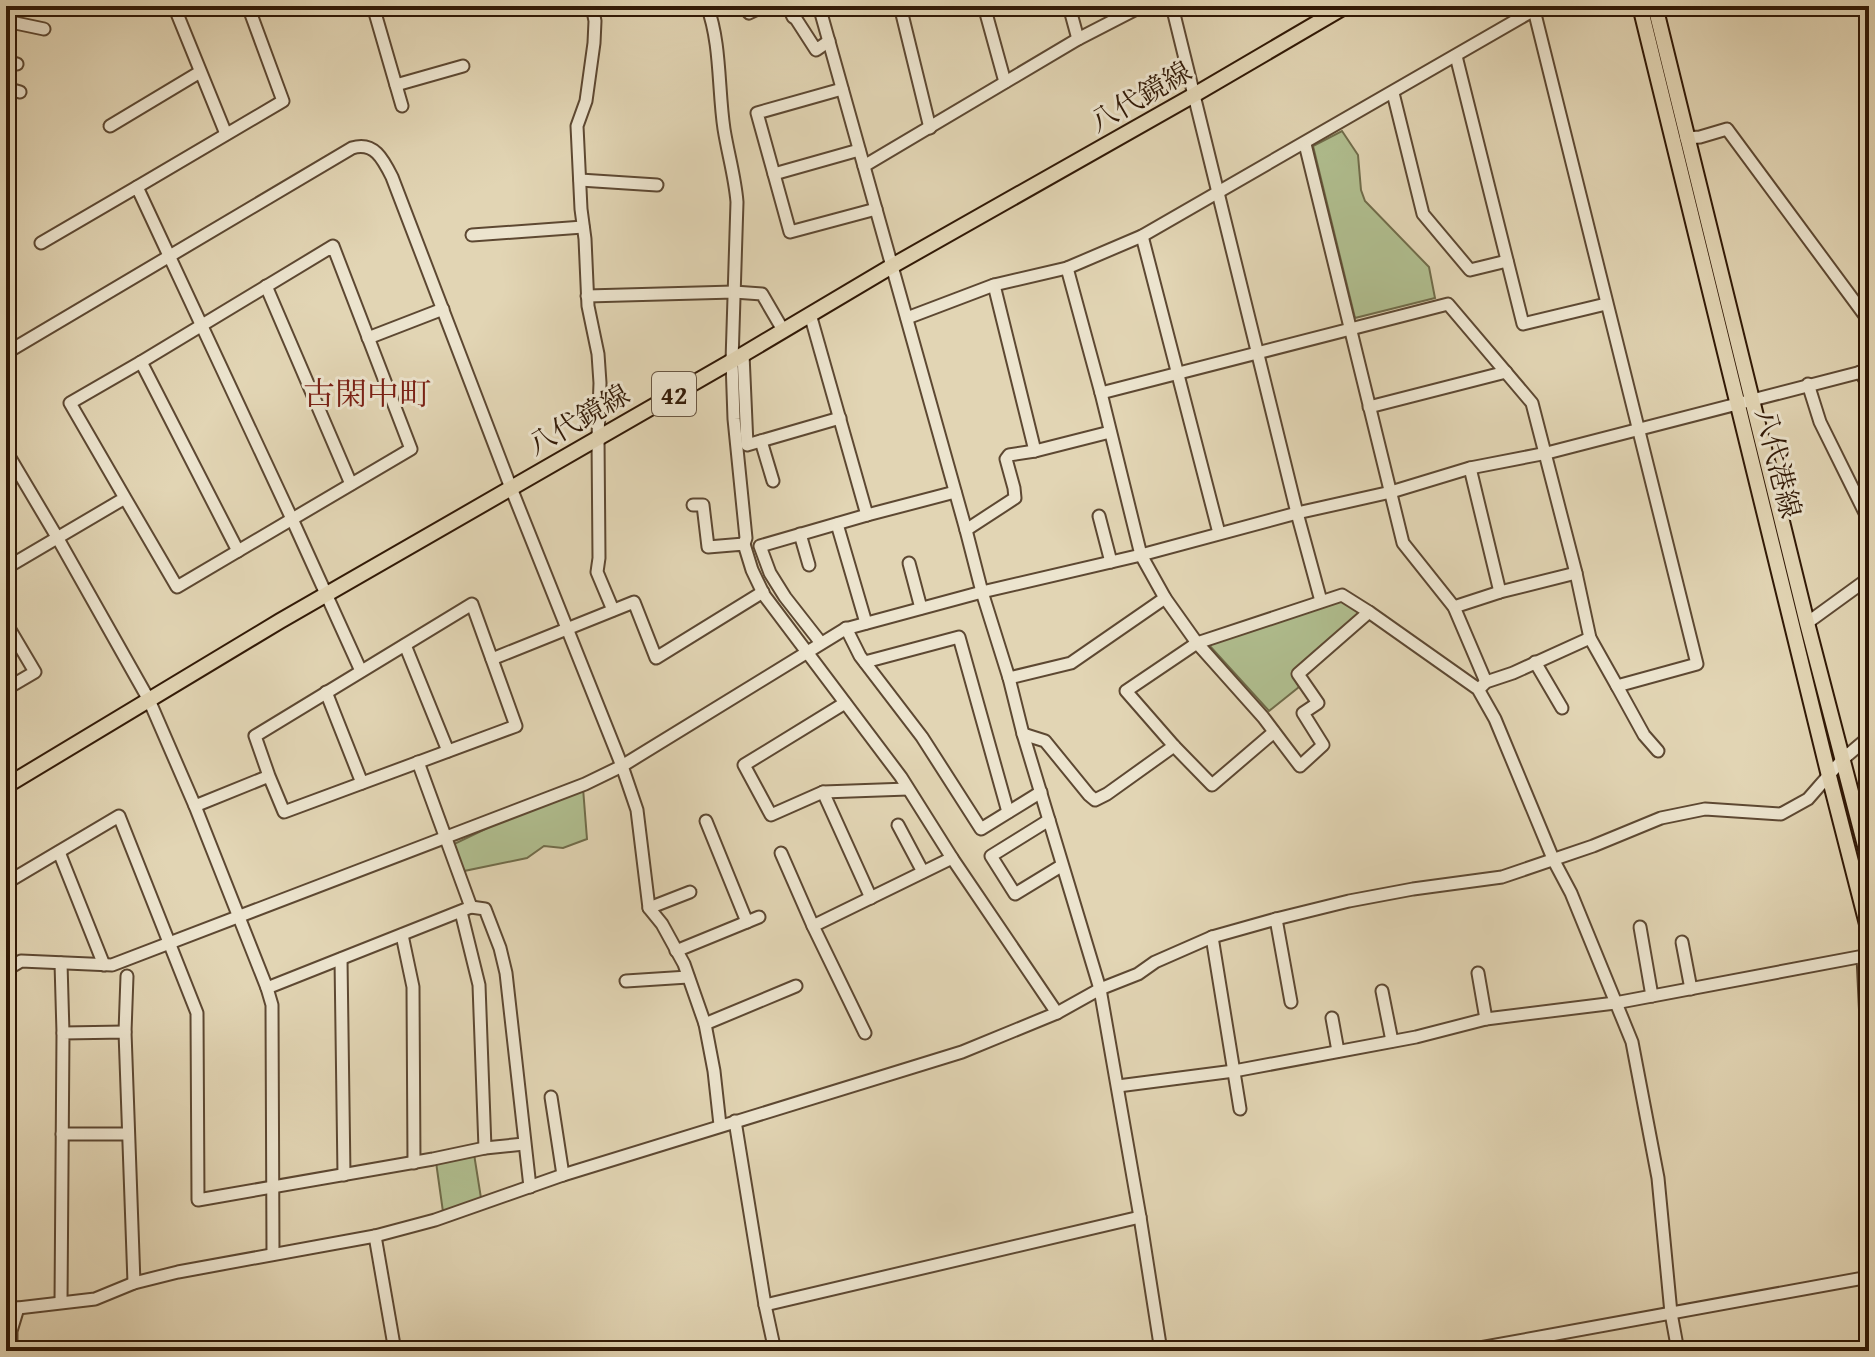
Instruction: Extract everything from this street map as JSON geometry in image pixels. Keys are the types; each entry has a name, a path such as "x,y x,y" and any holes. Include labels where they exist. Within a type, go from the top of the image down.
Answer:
{"main road":[{"name":"八代鏡線","path":"6,786 327,594 1346,6"},
{"name":"八代港線","path":"1640,6 1843,759 1862,813 1869,861"},
{"name":"八代港線","path":"1655,6 1829,776 1869,932"}],"street":[{"path":"174,6 226,134"},
{"path":"41,243 283,101 248,6"},
{"path":"373,6 402,106"},
{"path":"592,6 594,43 586,101 577,126 587,296 600,383 597,572 613,610"},
{"path":"707,6 720,79 724,129 735,179 734,292 747,445 840,418"},
{"path":"749,14 764,6"},
{"path":"788,6 816,50 829,41"},
{"path":"819,6 982,592 1100,989 1161,1351"},
{"path":"900,6 930,128"},
{"path":"984,6 1005,82"},
{"path":"1069,6 1078,39"},
{"path":"864,166 1078,39 1142,6"},
{"path":"1172,6 1321,601"},
{"path":"907,318 994,285 1067,268 1142,236 1393,93 1534,8 1697,664 1617,686"},
{"path":"6,21 44,29"},
{"path":"1456,56 1523,324 1606,304"},
{"path":"396,85 463,66"},
{"path":"110,126 200,72"},
{"path":"6,88 20,92"},
{"path":"842,89 757,113 790,232 876,209"},
{"path":"1393,93 1423,214 1470,270 1507,261"},
{"path":"1686,138 1727,129 1869,321"},
{"path":"1305,144 1403,543 1454,607 1495,719 1632,1042 1658,1178 1671,1313 1678,1351"},
{"path":"6,353 343,153 362,145 374,149 392,177 565,629 622,766 637,810 649,908 662,924 684,964 705,1024 720,1125"},
{"path":"774,174 859,150"},
{"path":"580,180 657,185"},
{"path":"137,187 361,671"},
{"path":"472,235 583,227"},
{"path":"1142,236 1219,533"},
{"path":"333,246 411,449 177,587 70,403 201,325 333,246"},
{"path":"1067,268 1141,555 1165,598 1197,643 1300,766 1323,745 1303,713 1318,703 1298,674 1369,612"},
{"path":"994,285 1035,451"},
{"path":"266,286 351,484"},
{"path":"587,296 762,294 783,330"},
{"path":"1101,393 1448,304 1532,403 1547,453 1590,638 1644,735 1658,751"},
{"path":"368,338 443,309"},
{"path":"810,314 867,515"},
{"path":"738,357 734,419 746,538 744,544 752,570 763,592 908,789 1057,1013"},
{"path":"141,362 238,551"},
{"path":"6,970 21,961 112,965 585,784 622,766 846,628 1391,492 1470,468 1547,453 1808,384 1865,371 1869,386"},
{"path":"1369,407 1506,372"},
{"path":"1808,384 1820,422 1869,521"},
{"path":"966,530 1015,498 1006,459 1009,455 1110,432"},
{"path":"761,441 773,481"},
{"path":"6,451 149,700 267,988 272,1005 273,1254"},
{"path":"1470,468 1500,592"},
{"path":"821,643 785,597 770,573 760,546 955,492"},
{"path":"6,568 125,498"},
{"path":"693,505 703,505 708,547 744,544"},
{"path":"1099,516 1111,562"},
{"path":"837,524 866,623"},
{"path":"800,534 809,565"},
{"path":"909,563 921,608"},
{"path":"1454,607 1576,573"},
{"path":"1807,623 1869,578"},
{"path":"492,659 634,602 656,658 763,592"},
{"path":"1274,732 1212,785 1126,691 1197,643 1342,595 1482,686"},
{"path":"1009,678 1071,663 1165,598"},
{"path":"472,604 516,726 284,812 255,736 361,671 472,604"},
{"path":"6,623 35,672 6,689"},
{"path":"846,628 865,662 922,737 981,829 1041,792"},
{"path":"865,662 959,637 1008,812"},
{"path":"1482,686 1590,638"},
{"path":"405,645 448,751"},
{"path":"1535,662 1562,708"},
{"path":"326,692 362,783"},
{"path":"845,703 744,765 771,815 823,792 908,789"},
{"path":"1023,734 1045,741 1095,800 1174,746"},
{"path":"11,1351 12,1308 95,1299 134,1283 178,1272 375,1236 435,1220 563,1175 962,1052 1057,1013 1100,989 1138,974 1155,962 1212,937 1349,901 1502,877 1554,861 1661,818 1705,809 1781,814 1808,799 1843,759 1869,737"},
{"path":"418,762 445,837 466,910 479,985 485,1148"},
{"path":"195,806 269,776"},
{"path":"823,792 871,898"},
{"path":"6,883 119,816 197,1013 198,1200 485,1148 524,1144"},
{"path":"1049,820 991,856 1015,894 1061,866"},
{"path":"676,951 753,920 706,821"},
{"path":"898,825 923,872"},
{"path":"59,852 104,965"},
{"path":"781,853 865,1033"},
{"path":"813,926 952,858"},
{"path":"649,908 690,892"},
{"path":"267,988 466,910 485,909 506,973 530,1187"},
{"path":"1276,919 1291,1002"},
{"path":"1640,927 1652,996"},
{"path":"402,935 413,987 414,1163"},
{"path":"1212,937 1240,1109"},
{"path":"1682,942 1691,989"},
{"path":"1118,1086 1234,1071 1392,1041 1486,1019 1615,1003 1866,956 1869,1082"},
{"path":"341,959 344,1175"},
{"path":"61,963 61,1302"},
{"path":"1478,973 1486,1019"},
{"path":"127,976 125,1032 134,1283"},
{"path":"626,981 688,977"},
{"path":"705,1024 796,986"},
{"path":"1382,991 1392,1041"},
{"path":"1332,1018 1338,1051"},
{"path":"63,1033 125,1032"},
{"path":"551,1097 563,1175"},
{"path":"735,1121 775,1351"},
{"path":"62,1134 128,1134"},
{"path":"765,1305 1140,1217"},
{"path":"375,1236 395,1351"},
{"path":"1463,1351 1869,1277"}],"green space":[{"path":"1342,131 1358,155 1365,201 1429,267 1435,298 1355,318 1313,146"},
{"path":"1341,600 1363,614 1293,676 1299,687 1269,711 1208,644"},
{"path":"583,788 587,839 563,848 544,846 527,858 464,871 452,845 496,824 502,816"},
{"path":"474,1154 481,1198 443,1212 436,1162"}],"district":[{"name":"古閑中町","path":"367,393"}]}
